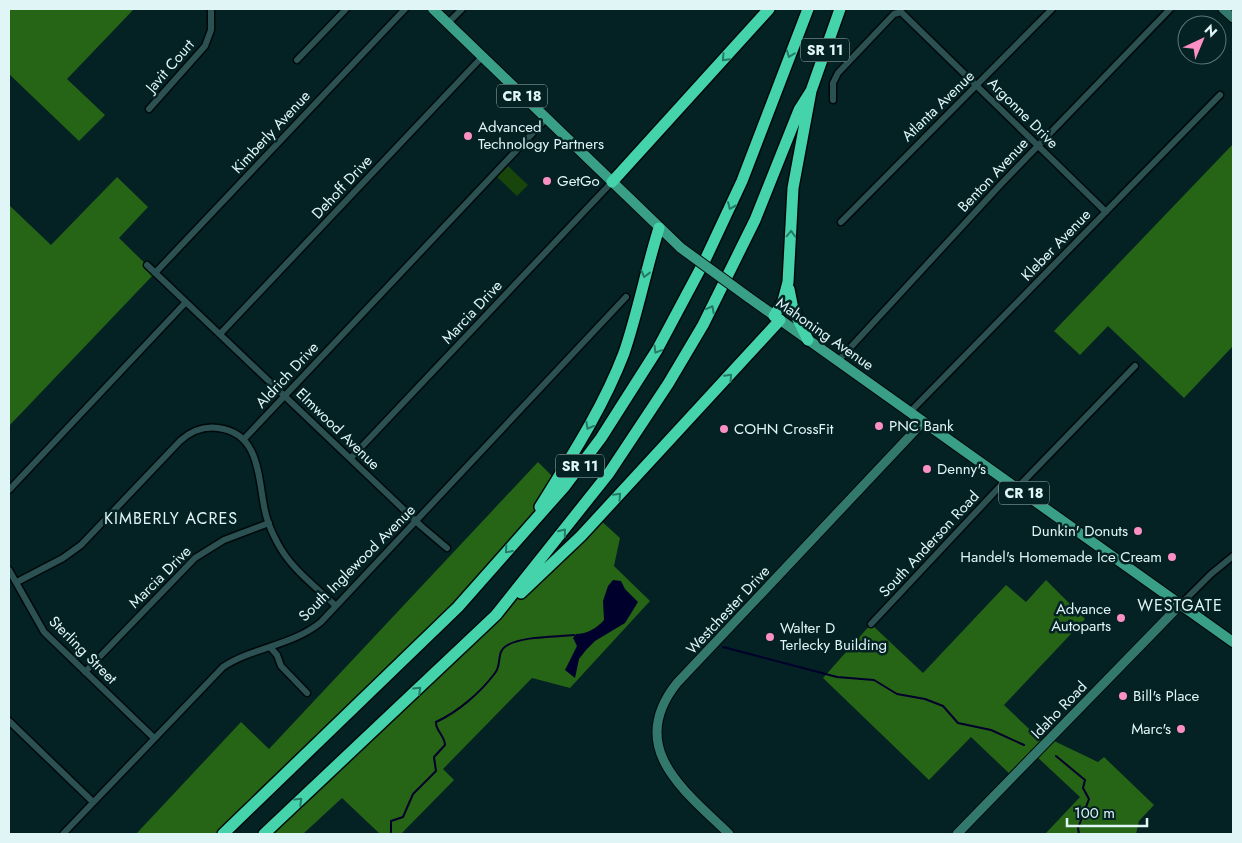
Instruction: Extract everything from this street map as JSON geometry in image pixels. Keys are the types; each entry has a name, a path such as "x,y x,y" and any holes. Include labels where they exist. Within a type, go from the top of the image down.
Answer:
{"highway":[{"path":"612,182 770,9"},
{"name":"SR 11","path":"223,834 439,626 565,486 601,438 680,310 739,188 808,9"},
{"name":"SR 11","path":"264,834 496,615 609,472 678,368 731,271 755,220 797,114 811,91 840,9"},
{"path":"496,615 581,536 777,318 784,301 788,282 794,180 811,91"},
{"path":"522,534 582,438 616,372 630,332 659,228"},
{"path":"788,282 793,309 808,340"}],"main road":[{"name":"Mahoning Avenue","path":"433,9 681,248 1233,642"}],"street":[{"name":"Javit Court","path":"149,109 205,46 211,30 211,9"},
{"path":"297,60 346,9"},
{"name":"Kimberly Avenue","path":"155,272 405,9"},
{"path":"448,23 462,9"},
{"name":"Atlanta Avenue","path":"841,222 923,136 934,129 1052,9"},
{"name":"Benton Avenue","path":"838,361 1038,146 1170,9"},
{"path":"1223,9 1233,18"},
{"name":"Argonne Drive","path":"833,100 833,83 838,73 894,14 901,12 1106,212"},
{"name":"Dehoff Drive","path":"220,334 482,57"},
{"name":"Kleber Avenue","path":"910,412 1220,95"},
{"name":"Aldrich Drive","path":"244,439 546,119"},
{"name":"Marcia Drive","path":"351,458 612,182"},
{"name":"Elmwood Avenue","path":"148,265 447,548"},
{"name":"South Inglewood Avenue","path":"63,834 223,667 241,656 270,647 308,631 336,606 626,297"},
{"path":"9,490 186,302"},
{"path":"1017,488 1134,366"},
{"name":"Westchester Drive","path":"729,834 676,783 664,765 657,735 659,717 664,702 677,683 923,422"},
{"path":"17,582 63,558 81,546 188,434 200,429 213,427 231,431 244,439 256,460 269,523 277,543 289,561 336,606"},
{"name":"South Anderson Road","path":"871,624 1006,480"},
{"name":"Marcia Drive","path":"85,672 195,558 224,540 269,523"},
{"path":"1180,605 1210,574 1233,556"},
{"name":"Sterling Street","path":"9,570 44,632 154,738"},
{"name":"Idaho Road","path":"957,834 1180,605"},
{"path":"270,647 277,654 282,666 307,693"},
{"path":"9,721 93,802"}],"green space":[{"path":"9,9 134,9 67,79 105,115 79,141 9,74"},
{"path":"1233,144 1233,346 1184,398 1108,326 1080,355 1054,331"},
{"path":"508,166 528,185 517,196 497,177"},
{"path":"117,177 148,207 119,238 155,273 9,426 9,205 51,245"},
{"path":"538,462 556,480 523,534 487,575 223,834 136,834 241,722 269,749"},
{"path":"598,518 620,538 614,566 650,601 570,688 532,678 443,769 454,780 401,834 380,834 342,798 303,834 264,834"},
{"path":"1046,580 1085,619 1004,705 1045,744 1050,739 1098,762 1104,757 1154,805 1139,821 1136,834 1045,834 1080,797 1035,755 1013,777 971,737 929,780 823,678 871,624 923,673 1006,585 1026,602"}],"water":[{"path":"613,580 621,581 625,589 638,602 625,623 595,641 586,650 579,659 575,678 565,670 577,646 573,638 576,634 592,630 604,620 603,601 608,586"}],"waterway":[{"path":"391,834 391,821 403,817 413,794 436,771 434,757 445,745 436,722 461,707 483,687 497,670 503,649 520,640 574,635"},
{"path":"701,637 707,640"},
{"path":"723,647 837,677 874,680 897,694 925,699 943,706 958,723 991,730 1024,745"},
{"path":"1056,756 1085,780 1083,788 1089,799 1078,828 1079,834"}],"place":[{"name":"Advanced Technology Partners","path":"468,136"},
{"name":"GetGo","path":"547,181"},
{"name":"PNC Bank","path":"879,426"},
{"name":"COHN CrossFit","path":"724,429"},
{"name":"Denny's","path":"927,469"},
{"name":"Dunkin' Donuts","path":"1138,531"},
{"name":"Handel's Homemade Ice Cream","path":"1172,557"},
{"name":"Advance Autoparts","path":"1121,618"},
{"name":"Walter D Terlecky Building","path":"770,637"},
{"name":"Bill's Place","path":"1123,696"},
{"name":"Marc's","path":"1181,729"}],"district":[{"name":"KIMBERLY ACRES","path":"171,518"},
{"name":"WESTGATE","path":"1180,605"}]}
